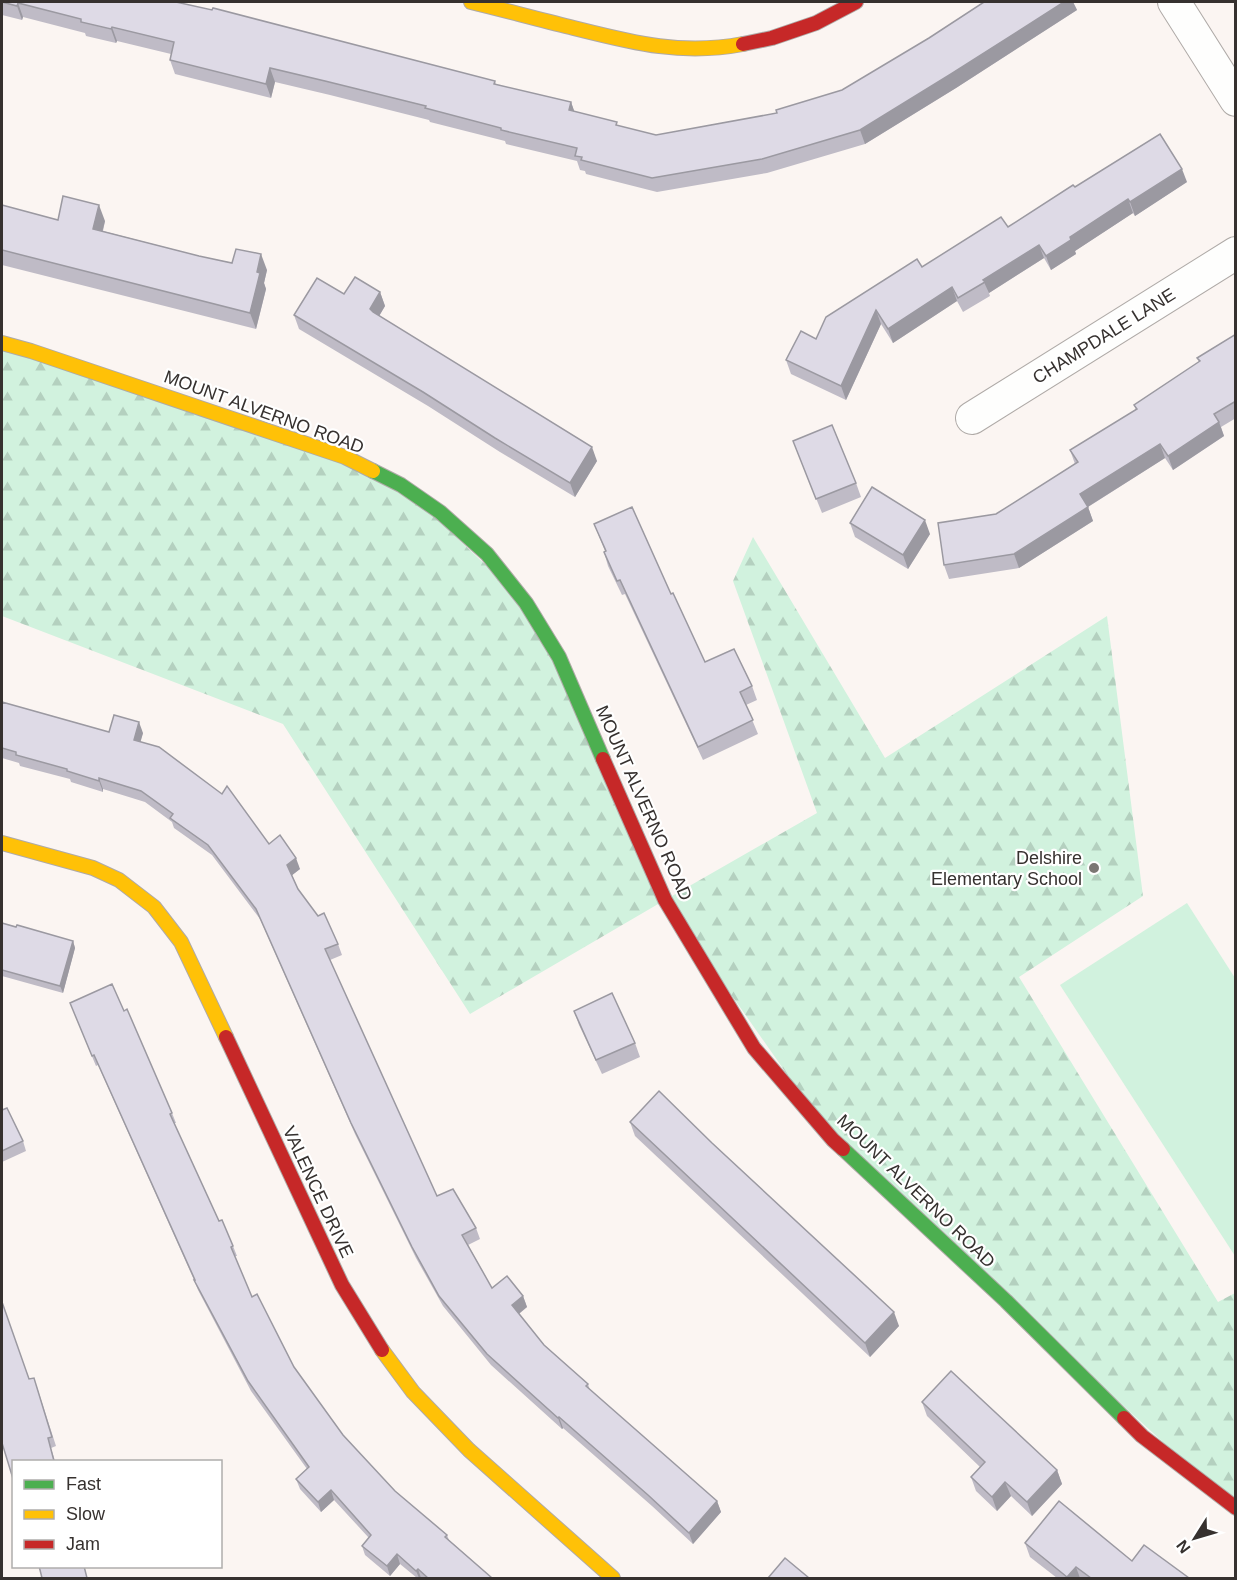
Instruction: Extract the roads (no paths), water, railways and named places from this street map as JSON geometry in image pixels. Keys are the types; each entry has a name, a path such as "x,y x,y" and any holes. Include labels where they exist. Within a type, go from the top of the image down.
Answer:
{"street":[{"path":"471,2 632,43 679,49 726,47 772,38 816,23 856,2"},
{"path":"1174,2 1236,99"},
{"name":"CHAMPDALE LANE","path":"972,418 1236,253"},
{"name":"MOUNT ALVERNO ROAD","path":"2,343 345,457 401,485 440,512 487,554 526,603 559,657 665,900 754,1048 833,1140 1006,1301 1142,1436 1236,1508"},
{"name":"VALENCE DRIVE","path":"2,843 93,868 119,880 154,907 181,942 342,1285 375,1340 413,1392 469,1450 613,1578"}],"place":[{"name":"Delshire Elementary School","path":"1094,868"}]}
